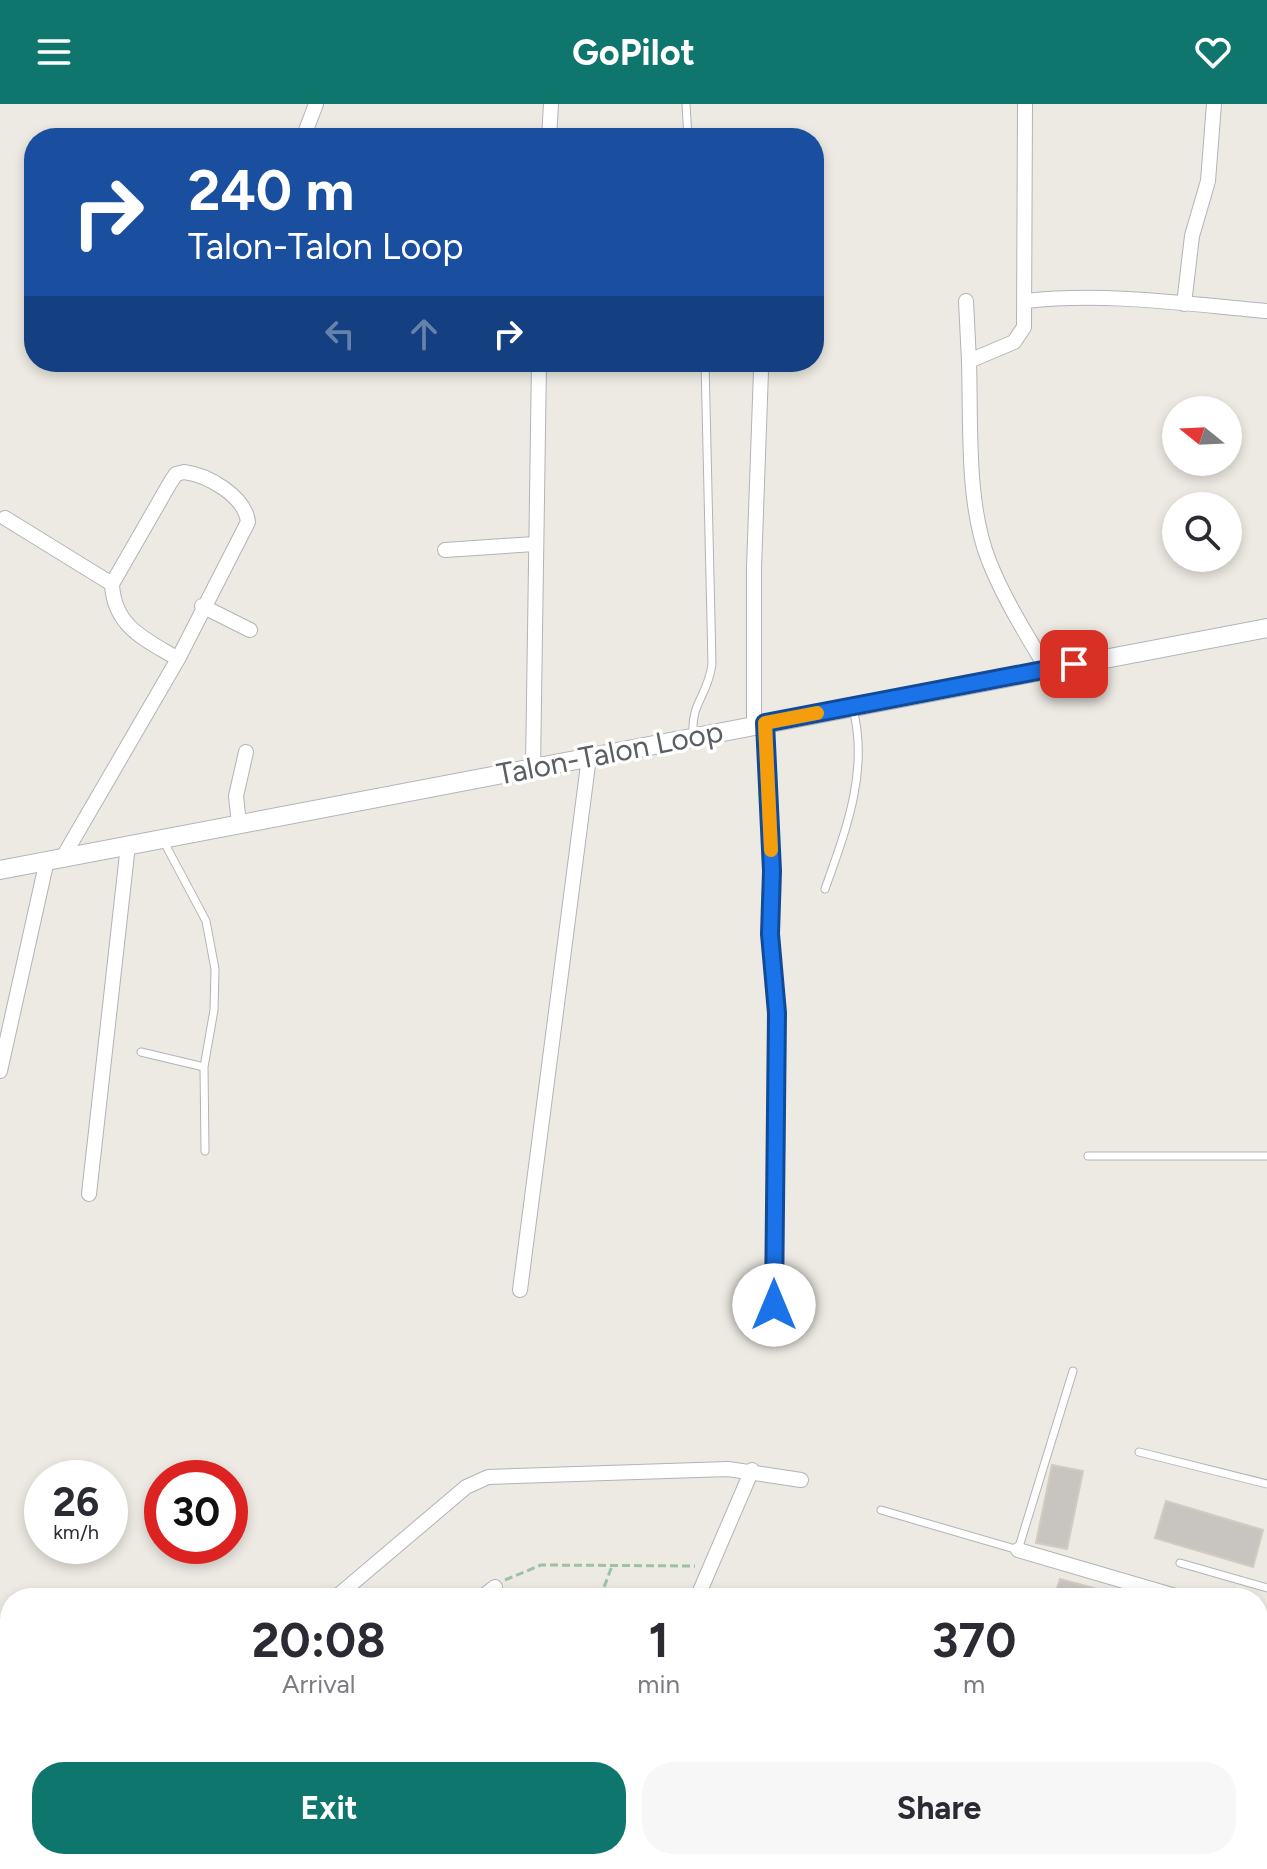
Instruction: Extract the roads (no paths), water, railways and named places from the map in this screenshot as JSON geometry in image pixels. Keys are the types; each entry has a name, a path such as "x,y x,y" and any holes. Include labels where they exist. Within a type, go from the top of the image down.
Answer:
{"street":[{"path":"307,128 316,104"},
{"path":"550,128 551,104"},
{"path":"969,361 1005,347 1019,336 1024,327 1025,104"},
{"path":"1184,304 1192,236 1208,181 1214,104"},
{"path":"1026,301 1072,296 1123,297 1267,311"},
{"path":"966,301 977,519 988,559 1002,591 1047,669"},
{"path":"533,768 539,372"},
{"path":"761,372 754,568 760,724 772,871 770,934 777,1013 774,1305"},
{"path":"0,1071 55,859 178,659 248,517 244,508 221,487 192,473 176,474 112,584 113,602 130,630 178,659"},
{"path":"5,518 112,584"},
{"path":"445,550 534,544"},
{"path":"202,606 250,630"},
{"name":"Talon-Talon Loop","path":"0,870 1267,628"},
{"path":"239,824 236,796 246,752"},
{"path":"520,1290 589,757"},
{"path":"89,1194 128,845"},
{"path":"347,1588 466,1487 488,1477 603,1471 752,1470 801,1480"},
{"path":"701,1588 752,1470"},
{"path":"1018,1550 1148,1588"}],"lane":[{"path":"686,104 687,128"},
{"path":"693,737 692,711 706,692 712,664 705,372"},
{"path":"825,889 844,838 858,775 858,737 852,705"},
{"path":"162,838 206,921 215,969 214,1010 204,1067 205,1151"},
{"path":"141,1052 204,1067"},
{"path":"1088,1156 1267,1156"},
{"path":"881,1510 1018,1550 1073,1371"},
{"path":"1139,1452 1267,1484"},
{"path":"1180,1563 1267,1588"}]}
